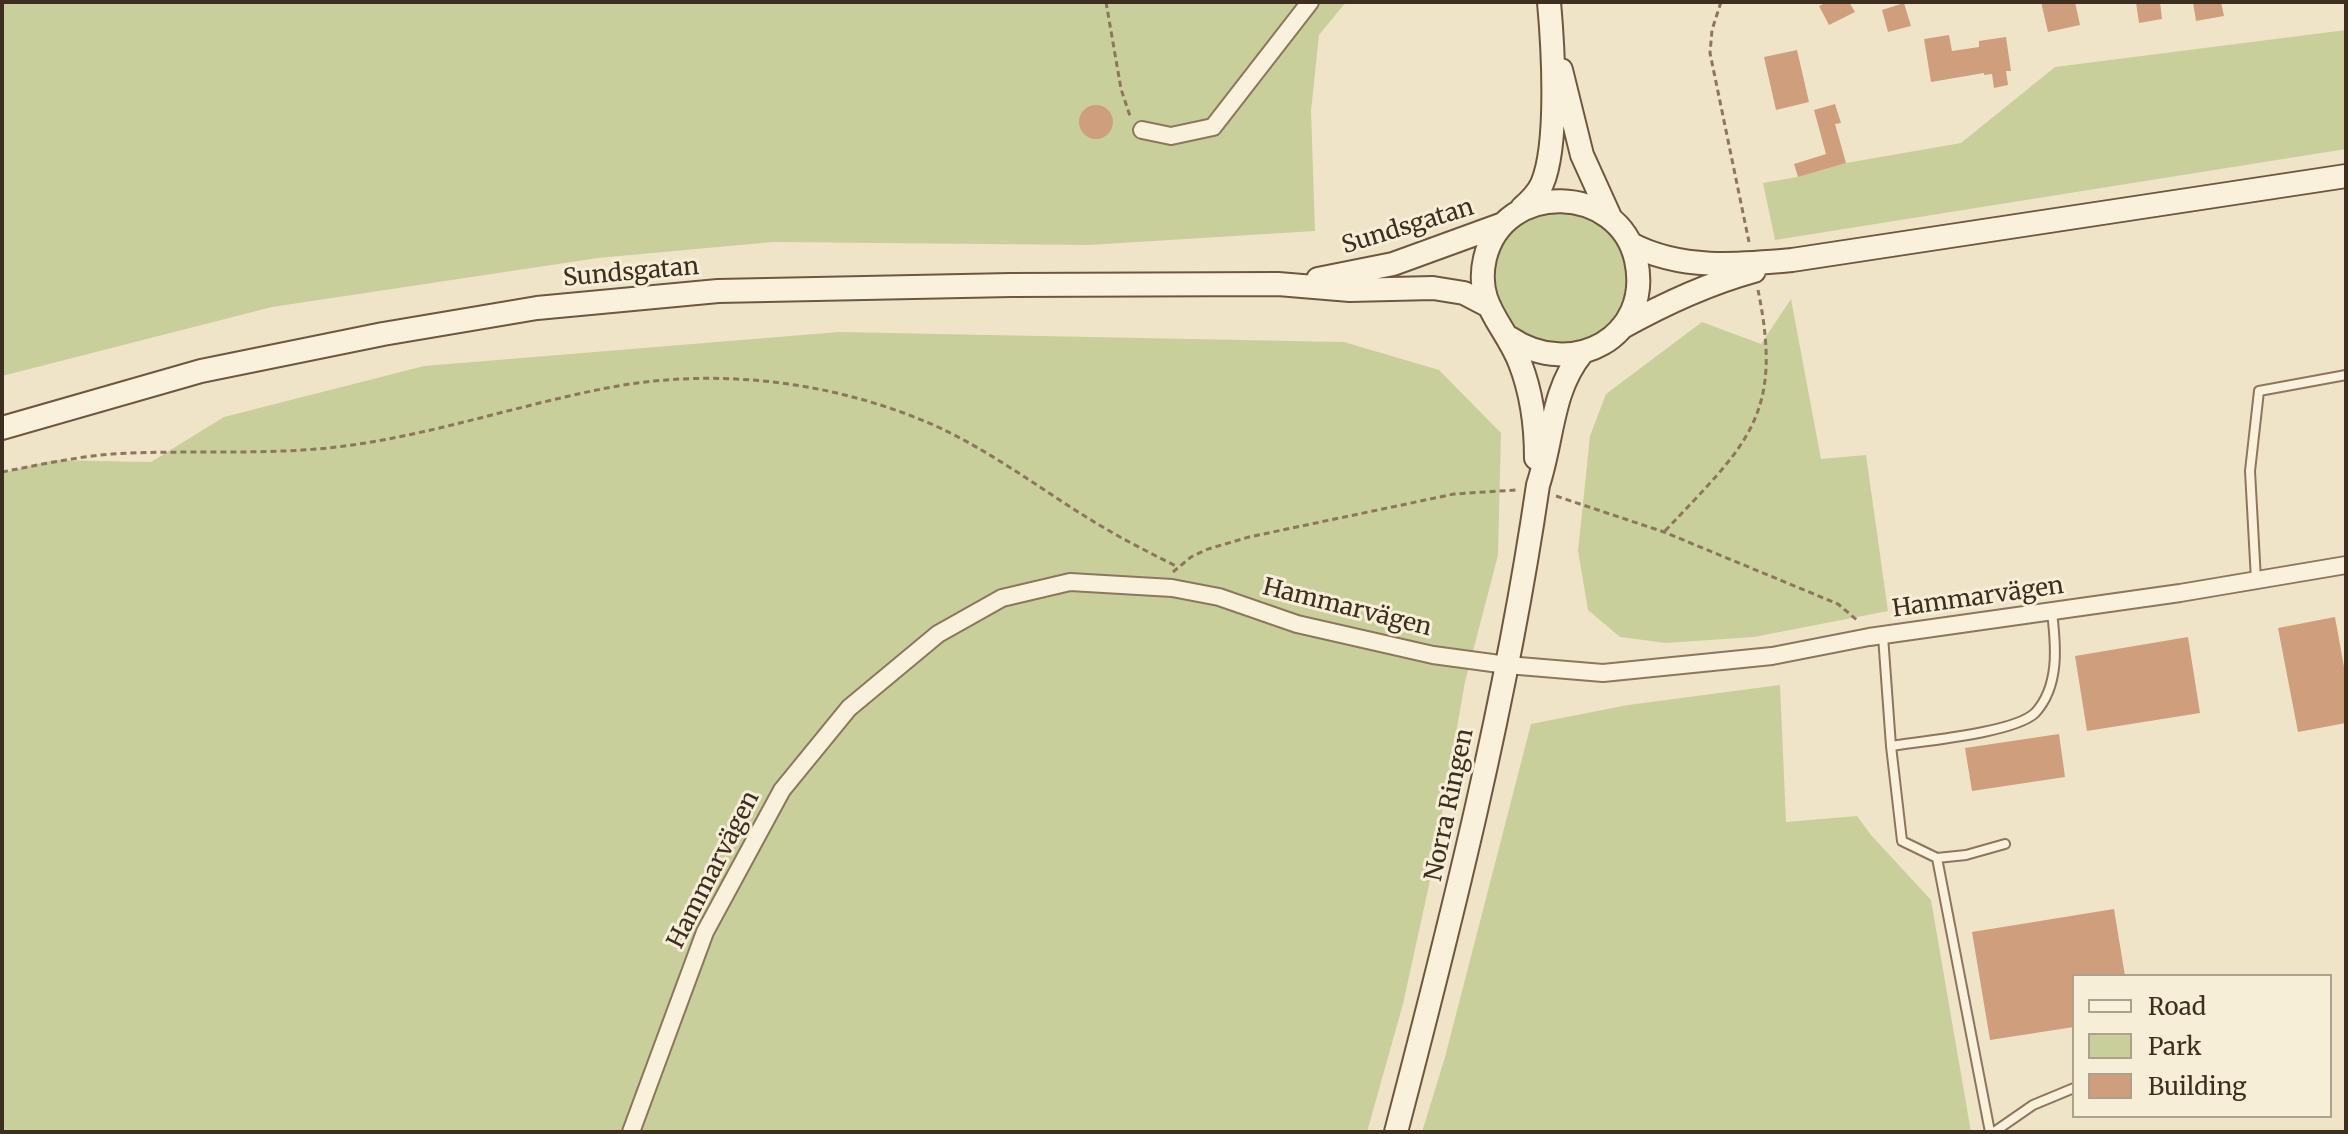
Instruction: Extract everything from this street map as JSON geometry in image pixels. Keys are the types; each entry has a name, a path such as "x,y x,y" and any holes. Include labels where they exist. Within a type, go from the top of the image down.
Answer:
{"main road":[{"path":"1511,218 1542,202 1566,200 1598,209 1611,219 1631,244 1638,288 1628,316 1609,339 1582,353 1552,356 1537,353 1510,338 1494,320 1487,305 1482,279 1486,253 1511,218 1541,186 1550,151 1552,30 1549,2"},
{"path":"1552,30 1582,155 1611,219"},
{"path":"1631,244 1661,258 1680,261 1749,264 1792,260 2346,176"},
{"name":"Sundsgatan","path":"1278,284 1360,273 1393,264 1511,218"},
{"path":"1620,328 1714,283 1792,260"},
{"name":"Sundsgatan","path":"2,428 201,371 383,334 537,308 718,291 1278,284 1350,290 1433,288 1464,293 1487,305"},
{"name":"Norra Ringen","path":"1510,338 1534,412 1537,490"},
{"name":"Norra Ringen","path":"1396,1132 1458,894 1507,665 1537,490 1559,392 1582,353"}],"street":[{"path":"1142,130 1171,136 1213,127 1310,2"},
{"name":"Hammarvägen","path":"631,1132 705,932 782,790 849,708 938,634 1002,598 1070,582 1172,588 1219,597 1297,624 1418,652 1507,665 1603,673 1772,656 1876,636 2346,565"}],"lane":[{"path":"2256,580 2250,471 2259,391 2346,375"},
{"path":"1891,746 2000,728 2034,714 2049,690 2057,648 2052,611"},
{"path":"1876,636 1902,841 1937,858 1966,855 2005,844"},
{"path":"1937,858 1992,1132 2033,1105 2072,1089"}],"path":[{"path":"1106,2 1121,89 1130,118 1142,130"},
{"path":"1721,2 1712,30 1710,53 1750,246"},
{"path":"1664,532 1728,463 1743,444 1755,419 1764,391 1768,363 1758,290"},
{"path":"2,472 111,454 297,450 355,445 425,432 614,387 705,379 793,385 843,394 923,421 970,443 1101,526 1178,567 1208,549 1249,537 1454,494 1500,489 1537,490 1664,532 1838,604 1876,636"}],"green space":[{"path":"2,2 1346,2 1319,35 1311,111 1315,231 1089,245 773,242 598,258 272,307 2,376"},
{"path":"2346,30 2346,149 1775,240 1763,183 1846,163 1961,143 2055,67"},
{"path":"1560,213 1585,218 1607,232 1621,254 1626,279 1621,304 1607,326 1585,340 1560,345 1535,340 1513,326 1499,304 1494,279 1499,254 1513,232 1535,218"},
{"path":"1791,299 1821,459 1866,455 1888,611 1754,637 1666,643 1620,637 1588,610 1578,551 1590,436 1606,394 1702,322 1761,344"},
{"path":"839,332 1344,342 1439,370 1501,433 1498,555 1465,682 1431,876 1403,1004 1367,1132 2,1132 2,473 54,460 151,462 224,417 424,366"},
{"path":"1780,685 1786,822 1857,816 1931,900 1971,1132 1422,1132 1445,1057 1531,724 1628,705"}],"building":[{"path":"1827,2 1849,2 1855,12 1829,25 1819,6"},
{"path":"2041,2 2075,2 2080,25 2048,32"},
{"path":"2136,2 2160,2 2162,19 2139,23"},
{"path":"2193,2 2221,2 2224,16 2196,21"},
{"path":"1904,3 1911,26 1888,32 1882,10"},
{"path":"1949,35 1952,51 1979,47 1979,41 2006,37 2011,71 2006,71 2008,85 1994,88 1992,74 1984,73 1931,82 1924,39"},
{"path":"1797,50 1809,102 1776,110 1764,57"},
{"path":"1835,104 1841,123 1835,124 1846,163 1798,177 1794,164 1826,154 1814,110"},
{"path":"1096,105 1108,110 1113,122 1108,134 1096,139 1084,134 1079,122 1084,110"},
{"path":"2335,617 2346,678 2346,723 2298,732 2278,628"},
{"path":"2188,637 2200,713 2087,731 2075,656"},
{"path":"2059,734 2065,777 1972,791 1965,748"},
{"path":"2114,909 2125,974 2072,974 2072,1027 1990,1040 1972,932"}]}
